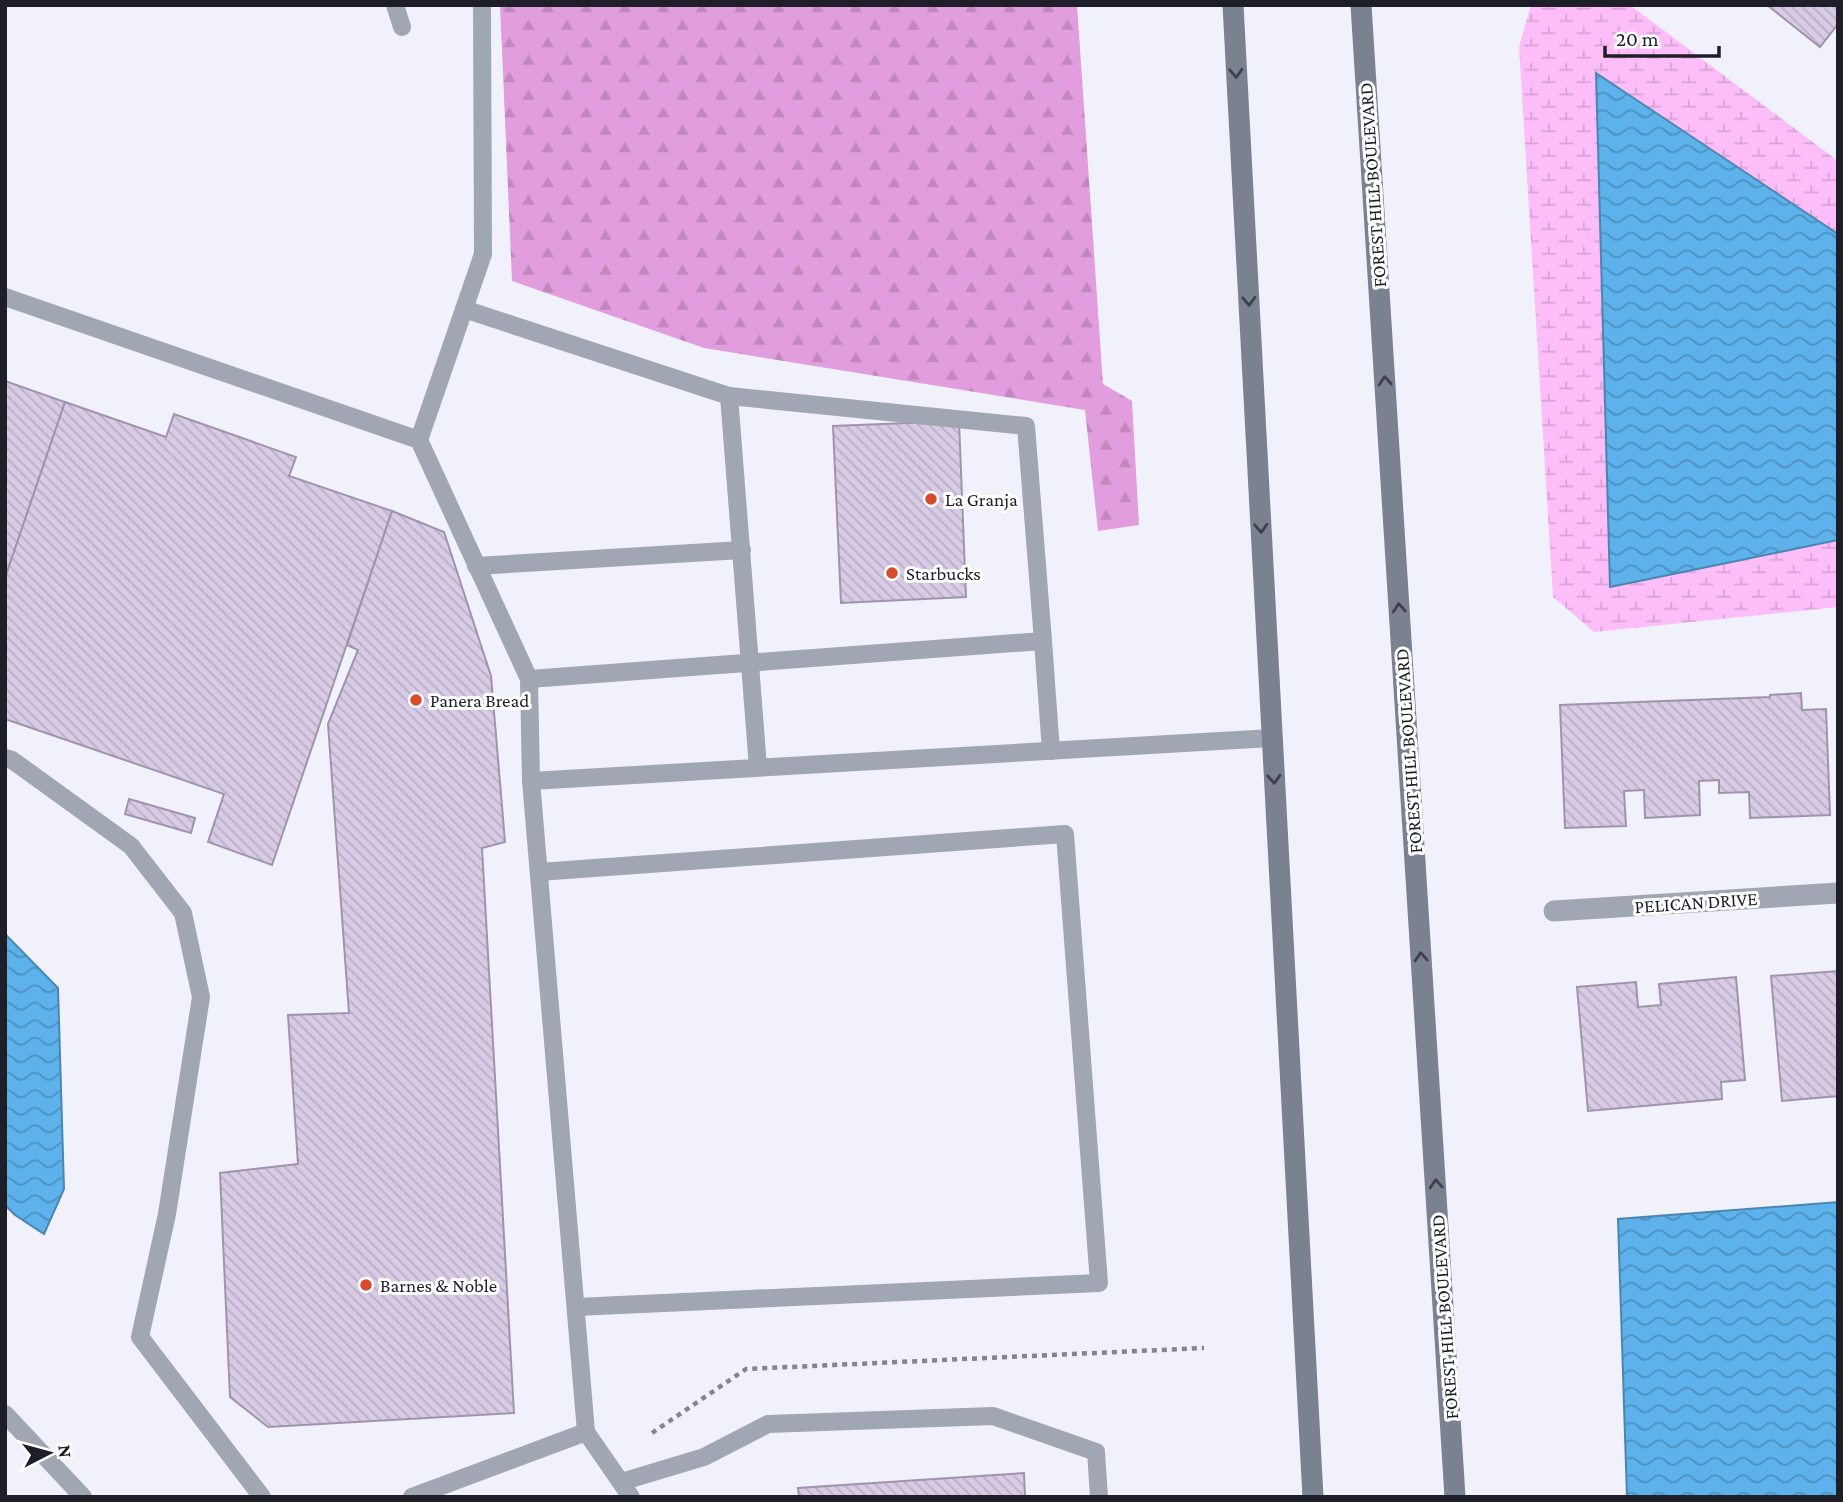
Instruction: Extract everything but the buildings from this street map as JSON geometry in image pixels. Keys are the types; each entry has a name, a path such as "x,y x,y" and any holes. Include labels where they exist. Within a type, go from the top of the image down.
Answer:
{"main road":[{"path":"1233,5 1313,1497"},
{"name":"FOREST HILL BOULEVARD","path":"1361,5 1455,1497"}],"street":[{"name":"PELICAN DRIVE","path":"1554,911 1838,892"}],"lane":[{"path":"395,5 402,27"},
{"path":"482,5 484,254 419,440 529,679 531,781 586,1432 626,1490 704,1457 768,1424 993,1416 1096,1452 1099,1497"},
{"path":"5,297 419,440"},
{"path":"464,309 729,396 1026,426 1051,751"},
{"path":"729,396 758,767"},
{"path":"476,566 742,550"},
{"path":"529,679 1043,641"},
{"path":"531,781 1272,738"},
{"path":"5,758 12,760 131,846 183,913 201,997 167,1214 140,1337 262,1497"},
{"path":"539,872 1066,834 1099,1283 576,1307"},
{"path":"5,1414 83,1497"},
{"path":"412,1497 586,1432"}],"path":[{"path":"652,1433 747,1369 1204,1348"}],"green space":[{"path":"500,5 1077,5 1103,384 1132,401 1139,525 1098,531 1085,410 704,348 512,281"},
{"path":"1531,5 1630,5 1838,161 1838,234 1597,74 1610,587 1838,540 1838,607 1594,632 1553,597 1519,47"}],"water":[{"path":"1596,73 1838,234 1838,540 1610,587"},
{"path":"5,934 58,988 64,1189 44,1234 5,1205"},
{"path":"1838,1202 1838,1497 1627,1497 1618,1219"}],"place":[{"name":"La Granja","path":"931,499"},
{"name":"Starbucks","path":"892,573"},
{"name":"Panera Bread","path":"416,700"},
{"name":"Barnes & Noble","path":"366,1285"}]}
